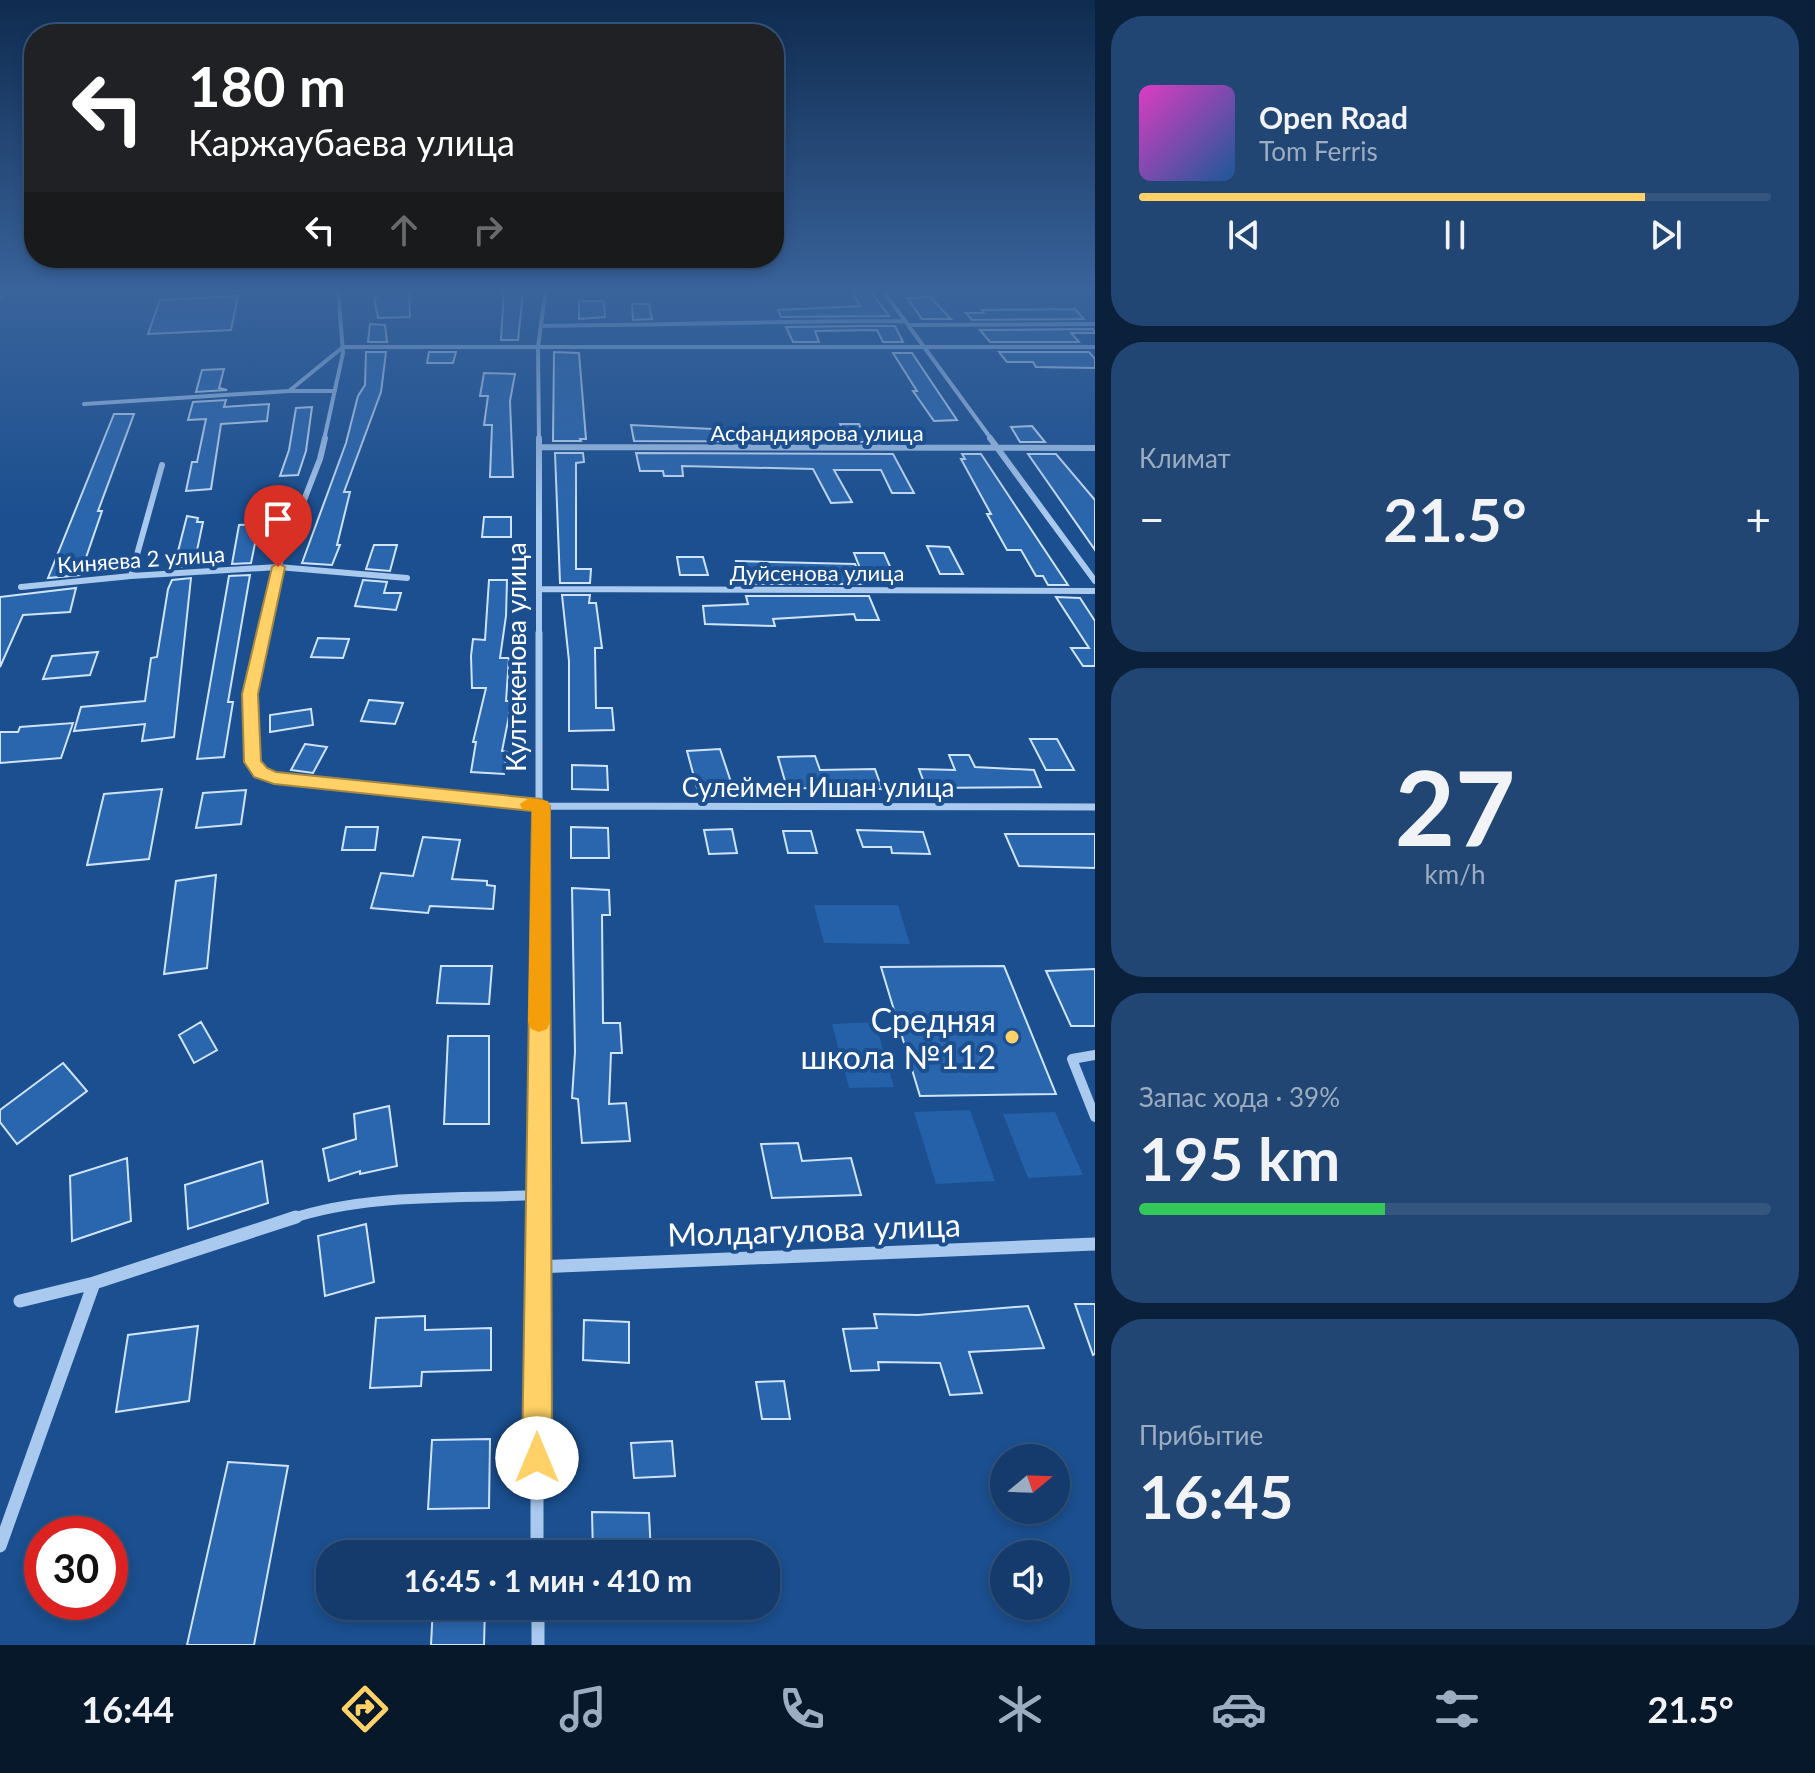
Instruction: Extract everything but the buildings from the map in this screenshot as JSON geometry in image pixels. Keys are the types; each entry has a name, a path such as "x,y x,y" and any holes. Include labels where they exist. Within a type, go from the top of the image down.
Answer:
{"street":[{"path":"289,391 321,365"},
{"name":"Сулеймен Ишан улица","path":"340,365 320,459 278,567 250,694 252,762 260,773 274,778 541,806 1095,807"},
{"name":"Култекенова улица","path":"537,1540 536,1267 541,806 538,365"},
{"path":"937,365 1095,581"},
{"path":"84,404 335,391"},
{"name":"Асфандиярова улица","path":"539,447 1095,448"},
{"path":"131,576 162,465"},
{"name":"Киняева 2 улица","path":"21,587 131,576 278,567 407,578"},
{"name":"Дуйсенова улица","path":"540,589 1095,591"},
{"path":"1095,1055 1072,1059 1095,1117"},
{"path":"20,1301 94,1283 319,1209 368,1203 537,1195"},
{"name":"Молдагулова улица","path":"536,1267 1095,1244"},
{"path":"0,1546 94,1283"},
{"path":"538,1620 538,1645"}],"shaded area":[{"path":"814,905 898,905 910,944 824,943"},
{"path":"875,1022 894,1087 849,1088 832,1024"},
{"path":"970,1110 995,1181 936,1184 914,1112"},
{"path":"1055,1112 1083,1175 1028,1178 1003,1114"}],"slow traffic":[{"path":"529,804 541,806 539,1022"}],"place":[{"name":"Средняя школа №112","path":"1012,1037"}],"route":[{"path":"278,567 250,694 252,762 260,773 274,778 541,806 537,1458"}]}
